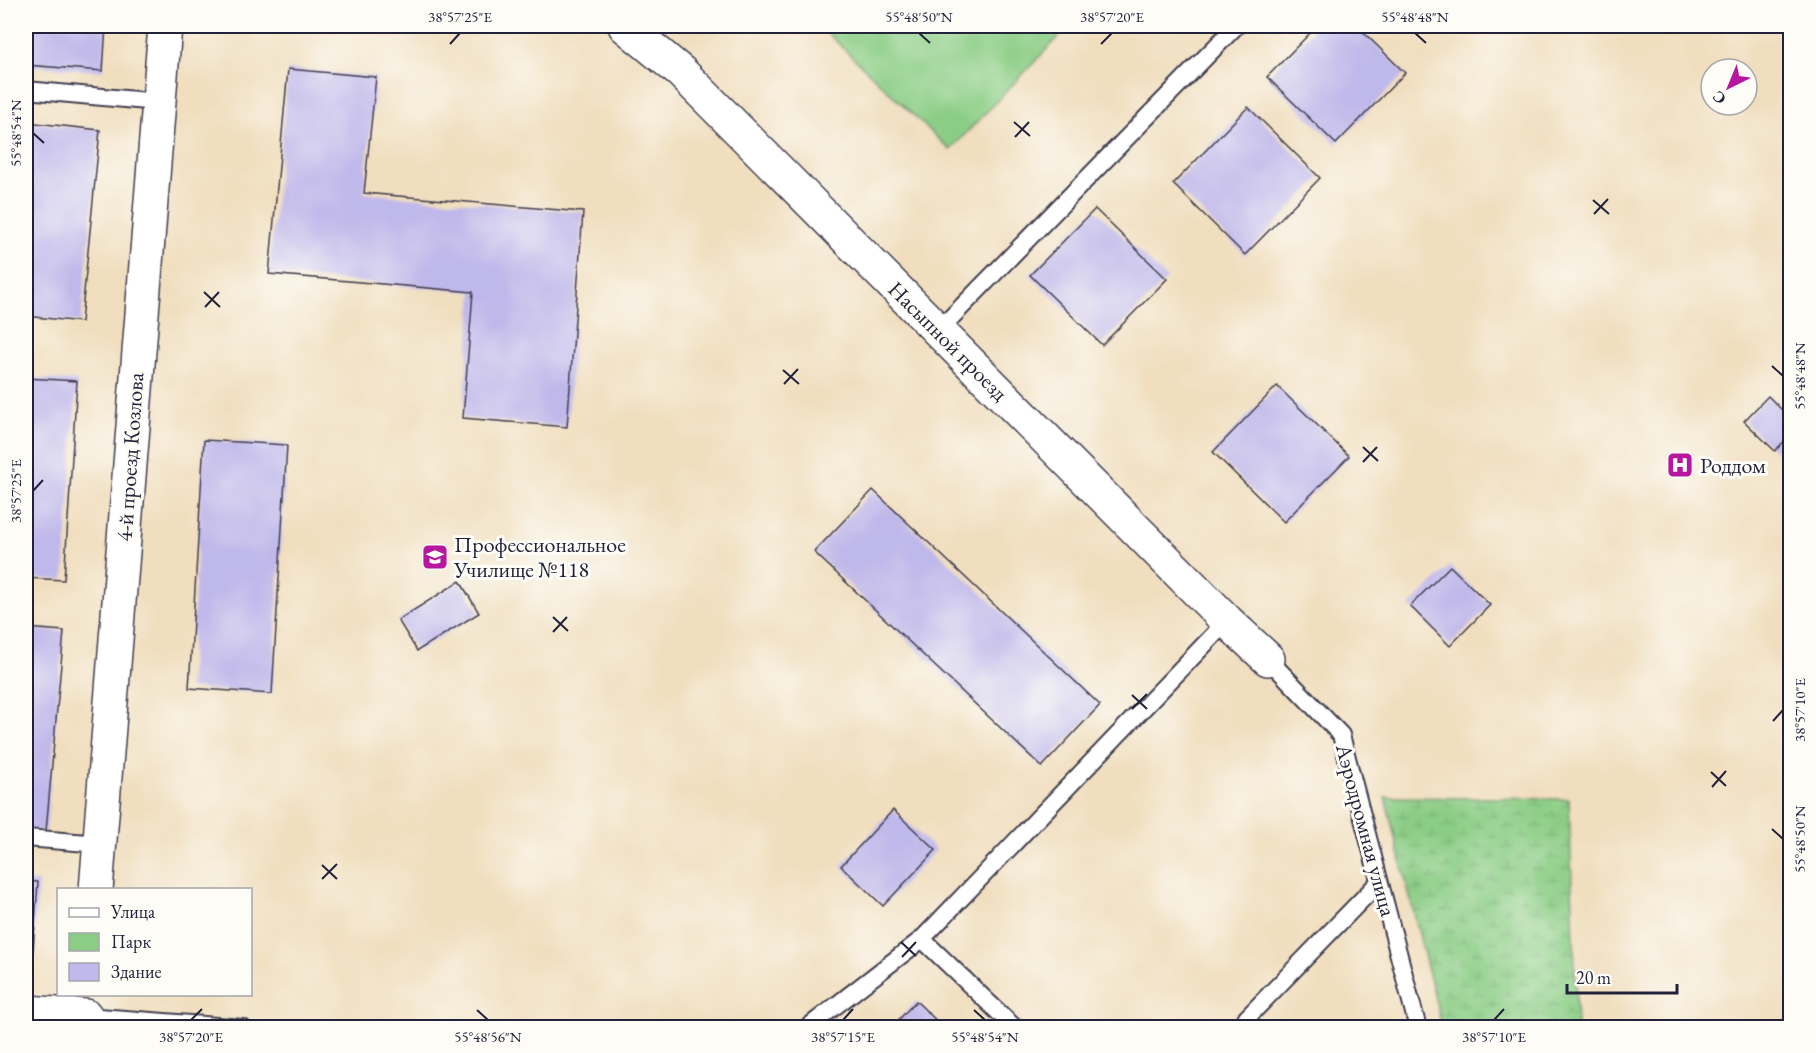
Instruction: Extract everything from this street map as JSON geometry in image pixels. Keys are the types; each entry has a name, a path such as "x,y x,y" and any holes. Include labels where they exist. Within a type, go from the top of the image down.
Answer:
{"street":[{"name":"4-й проезд Козлова","path":"96,888 165,26"},
{"name":"Насыпной проезд","path":"625,26 681,72 1227,621 1268,659"},
{"path":"26,1012 87,1013"}],"lane":[{"path":"938,331 1236,26"},
{"path":"26,90 158,102"},
{"path":"807,1028 922,939 1227,621"},
{"name":"Аэродромная улица","path":"1268,659 1341,735 1418,1028"},
{"path":"26,838 100,844"},
{"path":"1238,1028 1379,882"},
{"path":"922,939 1015,1028"},
{"path":"87,1013 243,1028"}],"green space":[{"path":"820,26 1069,26 950,150"},
{"path":"1385,797 1569,799 1577,1027 1442,1027"}],"building":[{"path":"26,26 106,26 103,71 26,65"},
{"path":"1317,26 1357,26 1405,73 1336,144 1267,77"},
{"path":"288,69 376,77 364,193 583,212 567,427 463,418 473,292 269,274"},
{"path":"1248,107 1320,178 1245,255 1173,184"},
{"path":"26,122 100,130 81,322 26,316"},
{"path":"1095,209 1167,279 1102,345 1030,275"},
{"path":"26,378 77,381 64,580 26,578"},
{"path":"1277,386 1349,456 1284,522 1213,452"},
{"path":"1768,396 1790,418 1790,435 1775,451 1744,421"},
{"path":"204,440 287,445 272,694 189,688"},
{"path":"873,490 1100,705 1042,767 814,552"},
{"path":"1450,566 1490,605 1450,646 1410,606"},
{"path":"460,581 479,613 417,651 398,620"},
{"path":"26,628 64,631 46,831 26,830"},
{"path":"893,810 936,850 883,906 841,866"},
{"path":"26,881 38,882 33,951 26,950"},
{"path":"916,1001 944,1028 891,1028"}],"place":[{"name":"Роддом","path":"1680,465"},
{"name":"Профессиональное Училище №118","path":"435,557"}]}
